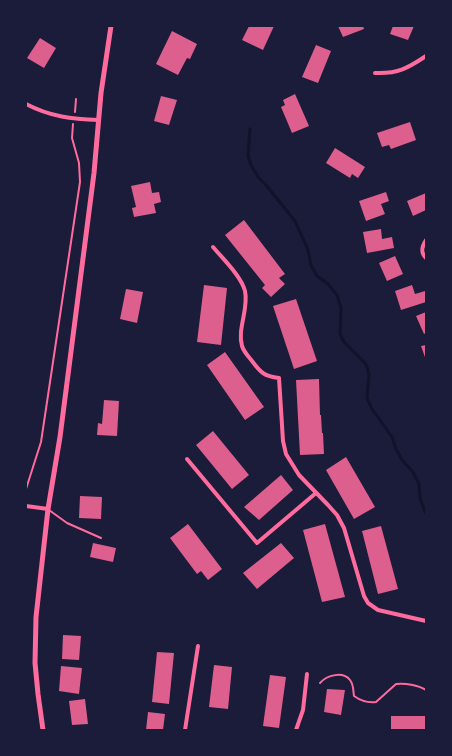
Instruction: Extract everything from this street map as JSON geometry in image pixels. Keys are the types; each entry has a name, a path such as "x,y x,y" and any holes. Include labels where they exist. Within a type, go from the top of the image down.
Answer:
{"street":[{"path":"43,730 35,663 35,633 48,509 60,436 94,174 111,26"},
{"path":"375,73 387,74 403,70 426,56"},
{"path":"26,104 57,116 74,119 99,120"},
{"path":"426,240 422,250 426,258"},
{"path":"213,247 242,281 245,291 246,301 241,336 241,344 244,351 260,372 267,376 279,378 286,454 299,475 328,505 344,528 364,596 368,603 378,610 426,621"},
{"path":"188,459 257,543 316,493"},
{"path":"26,506 48,509"},
{"path":"185,730 198,646"},
{"path":"296,730 303,710 307,674"}],"lane":[{"path":"48,509 67,523 101,538"}],"path":[{"path":"26,489 41,442 80,182 79,163 72,138 76,99"},
{"path":"320,683 329,676 345,676 353,685 354,696 360,700 372,702 376,702 396,684 407,684 422,687 426,690"}],"building":[{"path":"249,26 274,26 263,50 242,40"},
{"path":"338,26 363,26 364,29 343,37"},
{"path":"393,26 414,26 408,40 390,34"},
{"path":"172,31 197,44 190,59 187,58 178,75 156,64"},
{"path":"40,38 56,48 44,68 27,58"},
{"path":"316,45 331,51 318,83 302,77"},
{"path":"295,94 309,126 292,133 281,107 285,105 283,100"},
{"path":"161,96 177,100 169,125 154,121"},
{"path":"410,122 416,140 391,149 389,145 382,147 377,133"},
{"path":"335,148 365,167 358,178 352,174 350,178 326,163"},
{"path":"150,182 152,193 159,192 161,202 154,204 156,213 134,217 132,208 136,207 131,186"},
{"path":"386,192 389,201 381,204 385,214 366,221 359,201"},
{"path":"426,193 426,210 413,216 407,201"},
{"path":"244,220 285,274 279,278 285,284 271,297 262,288 265,285 225,235"},
{"path":"381,229 382,239 392,237 394,248 367,253 363,232"},
{"path":"395,256 403,274 387,281 379,263"},
{"path":"204,285 227,288 221,345 197,342"},
{"path":"412,285 415,294 425,291 426,302 401,310 395,291"},
{"path":"126,289 143,292 137,323 120,319"},
{"path":"296,299 317,361 294,369 273,306"},
{"path":"426,312 426,333 424,334 416,316"},
{"path":"426,345 426,360 421,346"},
{"path":"225,352 264,407 245,420 207,365"},
{"path":"319,379 320,415 324,454 300,455 296,380"},
{"path":"104,400 119,401 117,436 97,435 98,423 102,424"},
{"path":"213,431 249,475 232,489 196,445"},
{"path":"346,457 375,507 354,519 326,470"},
{"path":"281,475 293,490 259,520 244,507"},
{"path":"80,496 102,497 101,519 79,518"},
{"path":"188,524 222,569 208,580 201,571 197,574 170,538"},
{"path":"325,524 345,597 322,602 303,530"},
{"path":"381,526 398,589 378,594 362,531"},
{"path":"93,543 116,548 113,562 90,557"},
{"path":"281,543 294,558 257,589 243,573"},
{"path":"63,635 81,636 79,660 62,659"},
{"path":"157,652 174,653 169,704 152,702"},
{"path":"214,665 232,667 228,709 209,707"},
{"path":"61,666 82,668 79,694 59,691"},
{"path":"270,675 286,677 279,728 263,726"},
{"path":"327,689 345,690 341,715 324,712"},
{"path":"85,699 88,724 72,725 69,701"},
{"path":"148,712 165,714 163,730 146,730"},
{"path":"391,716 426,716 426,730 391,730"}],"waterway":[{"path":"250,129 248,156 251,165 258,177 295,221 308,250 311,265 317,276 328,284 337,295 341,308 340,334 344,342 366,364 369,374 367,398 372,409 392,437 402,460 413,472 419,484 420,498 426,514"}]}
